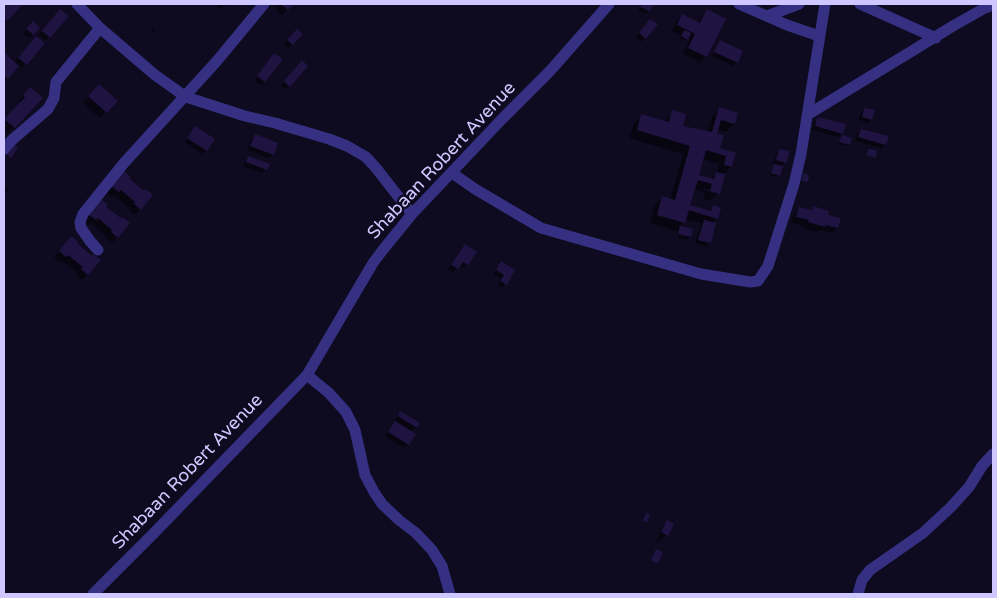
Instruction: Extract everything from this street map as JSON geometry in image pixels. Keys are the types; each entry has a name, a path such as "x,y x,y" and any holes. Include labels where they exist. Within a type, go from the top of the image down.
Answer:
{"street":[{"path":"78,4 100,28 155,75 186,97 245,116 304,131 347,146 366,157 412,214"},
{"path":"98,250 81,228 82,214 124,163 186,97 264,4"},
{"name":"Shabaan Robert Avenue","path":"93,594 154,534 307,375 373,263 412,214 550,71 608,4"},
{"path":"739,4 819,36"},
{"path":"767,16 799,4"},
{"path":"452,173 499,204 541,228 693,272 744,281 758,281 768,266 802,154 825,4"},
{"path":"860,4 936,38"},
{"path":"807,115 983,9 993,5"},
{"path":"4,149 8,136 48,109 54,98 56,82 100,28"},
{"path":"307,375 329,393 346,412 354,430 365,474 374,492 382,504 416,533 432,550 442,566 450,594"},
{"path":"858,594 862,580 870,570 923,533 951,507 969,487 982,466 993,454"}],"building":[{"path":"4,4 23,4 7,21 4,18"},
{"path":"281,4 294,4 288,10"},
{"path":"642,4 654,4 650,11 640,7"},
{"path":"60,9 69,16 50,38 42,31"},
{"path":"707,9 726,19 707,57 688,48 695,34 677,25 682,14 700,23"},
{"path":"650,19 658,24 646,39 639,33"},
{"path":"33,21 40,28 34,35 26,29"},
{"path":"297,29 303,34 293,45 287,40"},
{"path":"684,30 691,33 688,40 681,36"},
{"path":"36,36 45,43 27,65 18,58"},
{"path":"720,40 743,51 738,63 714,52"},
{"path":"4,52 19,66 8,79 4,75"},
{"path":"274,53 283,59 265,82 257,76"},
{"path":"302,60 308,66 290,87 284,81"},
{"path":"99,84 118,101 107,113 88,96"},
{"path":"30,87 43,98 15,128 4,119 25,97 23,95"},
{"path":"719,107 738,113 735,124 721,120 717,134 724,135 720,148 736,153 732,167 724,165 726,156 706,150 699,175 714,179 716,172 725,174 720,194 710,191 712,184 698,180 690,205 711,211 713,205 721,208 718,219 689,210 685,223 657,215 662,196 675,200 690,146 637,130 641,114 669,122 672,110 686,114 683,126 712,132"},
{"path":"864,108 875,110 872,120 862,117"},
{"path":"817,117 846,124 843,134 815,126"},
{"path":"195,126 215,139 207,151 187,138"},
{"path":"861,129 889,136 886,145 858,137"},
{"path":"255,134 278,143 274,155 250,146"},
{"path":"842,135 852,138 850,145 839,142"},
{"path":"12,143 18,147 12,158 5,154"},
{"path":"779,149 790,151 786,163 776,160"},
{"path":"868,149 877,150 876,157 867,156"},
{"path":"248,156 270,164 267,170 246,162"},
{"path":"774,164 783,166 780,176 771,173"},
{"path":"124,171 144,191 146,189 153,195 141,210 121,190 119,192 111,186"},
{"path":"803,173 809,175 808,182 802,181"},
{"path":"101,199 108,205 106,207 130,223 118,238 98,218 96,220 88,214"},
{"path":"813,206 829,211 828,215 841,218 838,228 825,225 825,227 796,217 799,207 812,210"},
{"path":"704,220 716,223 711,243 698,240"},
{"path":"680,226 693,229 691,237 678,234"},
{"path":"71,236 92,256 93,254 101,260 88,275 81,269 83,267 68,255 66,257 59,251"},
{"path":"465,244 477,252 468,265 463,262 458,269 451,265"},
{"path":"501,261 515,270 507,285 500,281 504,275 496,270"},
{"path":"400,411 420,423 417,428 398,416"},
{"path":"395,421 416,434 409,445 388,432"},
{"path":"646,513 650,514 647,522 643,521"},
{"path":"667,520 674,524 668,536 661,532"},
{"path":"656,549 663,552 658,564 651,560"}]}
